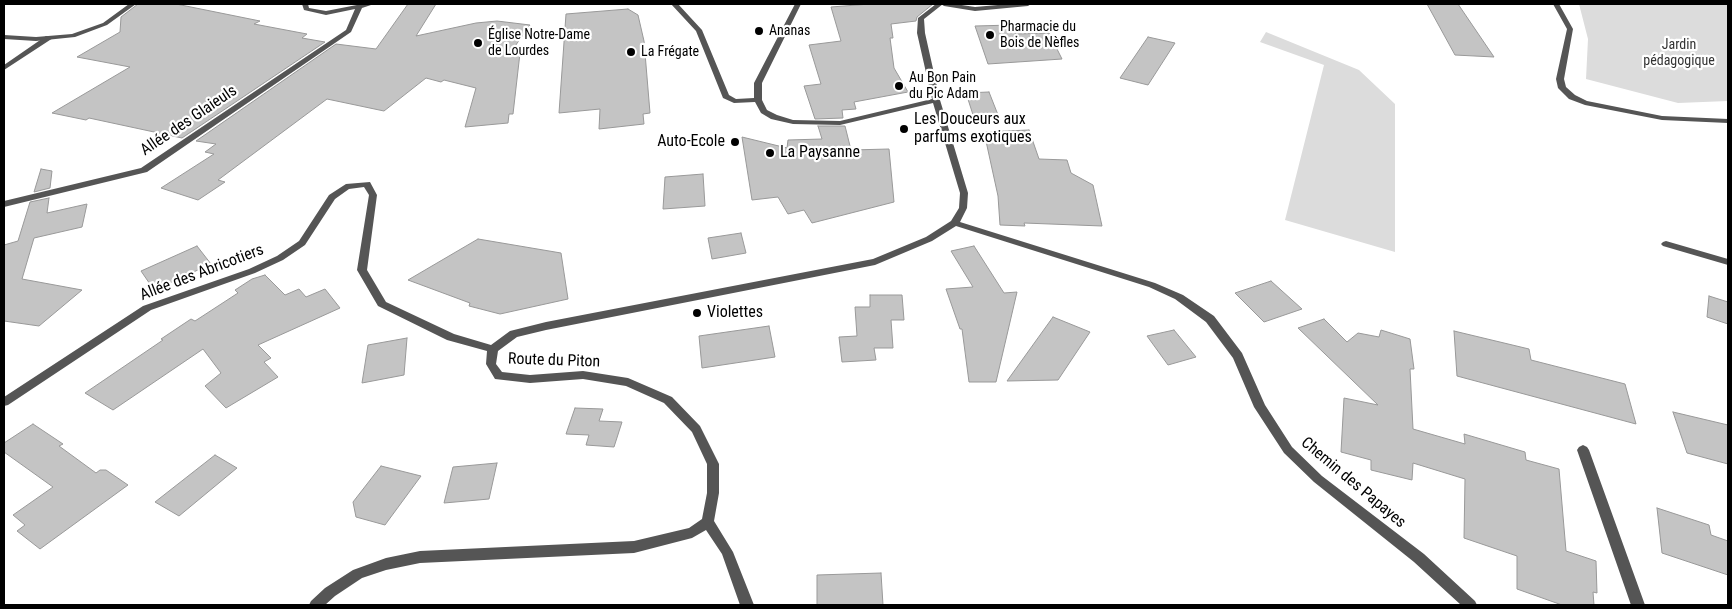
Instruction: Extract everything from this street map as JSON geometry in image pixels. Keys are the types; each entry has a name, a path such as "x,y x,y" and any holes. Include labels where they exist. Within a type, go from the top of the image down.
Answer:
{"street":[{"path":"4,37 49,38 73,36 105,24 133,4"},
{"path":"305,4 306,9 326,13 359,8 371,4"},
{"path":"674,4 699,30 726,96 734,101 758,100"},
{"path":"798,4 758,82 758,100 764,111 774,117 811,124 840,123 936,100"},
{"path":"955,222 963,208 964,193 936,100 921,33 921,18 942,4 975,8 1028,4"},
{"path":"1556,4 1570,29 1560,78 1562,88 1572,97 1585,104 1662,118 1728,121"},
{"name":"Allée des Glaieuls","path":"4,204 144,170 349,32 359,8"},
{"path":"4,68 49,38"},
{"name":"Allée des Abricotiers","path":"4,402 147,308 252,271 280,258 302,243 332,196 346,187 367,184 373,195 362,270 382,304 451,337 493,349"},
{"name":"Route du Piton","path":"708,522 713,493 713,464 696,429 668,400 628,382 583,375 530,379 499,376 491,364 493,349 514,334 546,326 874,262 929,239 955,222"},
{"name":"Chemin des Papayes","path":"955,222 1152,286 1179,297 1210,319 1238,356 1260,407 1288,450 1318,479 1419,558 1470,605"},
{"path":"1666,244 1728,262"},
{"path":"1583,450 1638,605"},
{"path":"316,605 330,592 358,574 386,564 420,556 634,547 692,533 708,522 727,552 747,605"}],"green space":[{"name":"Jardin pédagogique","path":"1579,4 1728,4 1728,101 1678,103 1586,79 1588,39"},
{"path":"1266,32 1359,70 1395,104 1395,252 1285,220 1324,65 1260,42"}],"building":[{"path":"138,4 176,4 260,21 254,24 307,34 302,38 325,42 182,138 89,118 86,120 52,113 130,67 77,57 120,32 121,17"},
{"path":"408,4 436,4 416,36 476,23 497,21 530,25 513,49 520,53 513,114 509,114 508,123 465,127 476,88 444,80 441,82 426,78 384,111 327,99 218,180 225,182 198,200 161,188 214,154 205,152 216,144 196,141 336,44 376,49"},
{"path":"870,4 933,4 917,17 916,21 891,24 893,38 890,38 894,68 908,92 854,102 856,109 842,110 843,118 815,119 804,86 821,84 809,45 841,41 831,7"},
{"path":"1427,4 1458,4 1494,57 1455,55"},
{"path":"628,9 638,15 644,41 650,113 643,114 644,124 599,129 600,109 559,113 566,14"},
{"path":"1012,25 1016,34 1049,33 1062,59 988,64 975,26"},
{"path":"1148,37 1175,43 1148,85 1120,78"},
{"path":"989,92 1000,120 975,121 966,93"},
{"path":"818,126 845,126 851,150 889,149 894,202 812,223 804,210 788,214 778,197 752,200 742,137 787,148 788,140 822,139"},
{"path":"1029,130 1039,159 1067,160 1071,173 1093,185 1102,226 1024,223 1025,226 1000,225 998,196 984,132"},
{"path":"41,169 52,171 50,188 34,192"},
{"path":"703,174 705,206 663,209 665,177"},
{"path":"49,198 47,213 87,204 82,227 34,238 22,279 82,290 39,326 4,321 4,245 18,241 30,202"},
{"path":"741,233 746,253 712,259 708,238"},
{"path":"478,239 561,253 568,299 500,314 469,306 470,303 408,280"},
{"path":"197,246 211,264 154,290 141,271"},
{"path":"974,246 1004,293 1017,292 996,382 969,382 962,329 960,329 946,289 973,287 951,251"},
{"path":"265,275 285,295 299,289 306,297 325,289 340,308 258,345 271,358 264,362 278,377 226,408 205,386 221,373 203,349 113,410 85,393 191,319 195,321 238,293 235,290 252,279"},
{"path":"1271,281 1302,309 1264,322 1235,293"},
{"path":"870,295 902,295 904,320 891,320 893,348 874,348 876,360 842,362 839,337 857,336 855,307 870,307"},
{"path":"1709,296 1728,302 1728,324 1707,317"},
{"path":"1053,317 1090,332 1058,380 1007,381"},
{"path":"1324,319 1347,342 1358,333 1379,337 1381,330 1410,339 1414,369 1410,369 1413,429 1465,444 1464,434 1525,452 1526,460 1559,469 1566,551 1596,561 1597,593 1593,592 1594,605 1562,605 1517,589 1517,556 1464,538 1465,479 1413,463 1412,480 1371,470 1371,460 1341,452 1344,398 1378,405 1298,328"},
{"path":"769,326 775,357 702,368 699,336"},
{"path":"1174,330 1196,357 1168,365 1147,336"},
{"path":"1454,331 1529,349 1531,360 1625,384 1636,424 1457,376"},
{"path":"407,338 404,375 362,383 368,345"},
{"path":"575,408 603,409 599,421 622,422 614,447 586,445 589,435 566,434"},
{"path":"1673,412 1728,425 1728,464 1687,453"},
{"path":"33,424 63,444 59,446 96,473 100,470 106,470 128,485 40,549 17,531 25,525 13,515 53,487 4,452 4,443"},
{"path":"215,455 237,468 179,516 155,502"},
{"path":"497,463 489,499 444,503 453,467"},
{"path":"381,466 421,476 385,525 356,517 353,502"},
{"path":"1657,508 1709,525 1711,535 1728,541 1728,575 1662,553"},
{"path":"881,573 883,605 817,605 817,575"}],"place":[{"name":"Ananas","path":"759,31"},
{"name":"Pharmacie du Bois de Nèfles","path":"990,35"},
{"name":"Église Notre-Dame de Lourdes","path":"478,43"},
{"name":"La Frégate","path":"631,52"},
{"name":"Au Bon Pain du Pic Adam","path":"899,86"},
{"name":"Les Douceurs aux parfums exotiques","path":"904,129"},
{"name":"Auto-Ecole","path":"735,142"},
{"name":"La Paysanne","path":"770,153"},
{"name":"Violettes","path":"697,313"}]}
